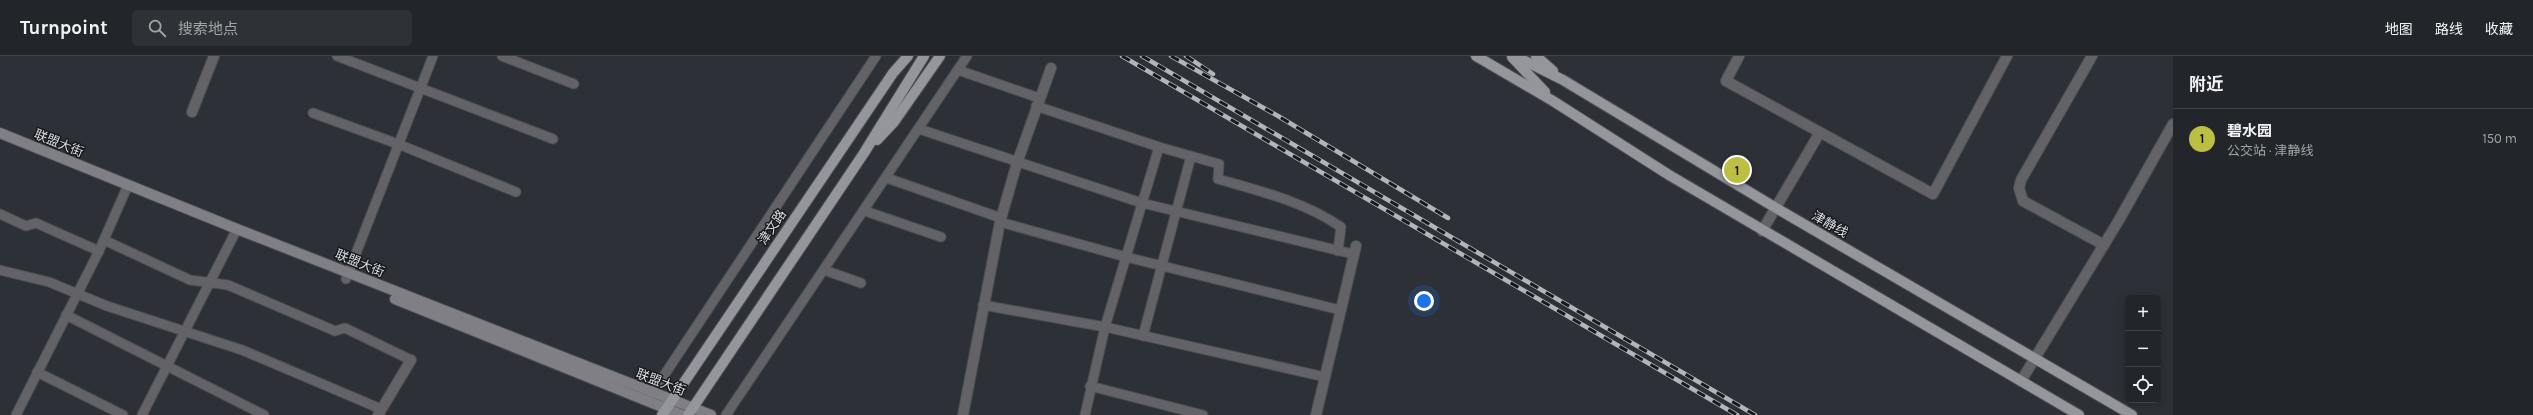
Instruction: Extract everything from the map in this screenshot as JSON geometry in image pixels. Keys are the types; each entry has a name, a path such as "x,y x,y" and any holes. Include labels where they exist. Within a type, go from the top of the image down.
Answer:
{"main road":[{"path":"893,73 902,56"},
{"name":"津文路","path":"666,408 893,73 908,56"},
{"path":"691,412 864,153 924,56"},
{"path":"864,153 894,122 940,56"},
{"path":"1476,56 1553,101 1669,175 1762,231 2079,415"},
{"path":"1511,56 1553,101"},
{"name":"津静线","path":"1515,56 1564,80 1776,208 2132,415"},
{"path":"1536,56 1564,80"},
{"name":"联盟大街","path":"0,133 127,188 650,397 666,408 711,415"},
{"path":"0,140 127,188"},
{"path":"666,408 682,415"}],"street":[{"path":"192,112 214,56"},
{"path":"1739,56 1726,81 1819,134 1933,194 2007,56"},
{"path":"2092,56 2021,180 2018,188 2023,201 2104,245"},
{"path":"963,415 983,305 1001,220 1017,163 1051,68"},
{"path":"2021,381 2104,245 2173,124"},
{"path":"1762,231 1819,134"},
{"path":"1316,415 1326,377 1354,250"},
{"path":"380,412 411,360"}],"lane":[{"path":"337,56 553,139"},
{"path":"347,276 433,56"},
{"path":"502,56 574,84"},
{"path":"650,397 876,56"},
{"path":"726,415 865,211 967,56"},
{"path":"958,70 1038,102 1159,147 1219,164 1218,179 1269,194 1326,217 1341,227 1338,251"},
{"path":"312,113 398,144 516,192"},
{"path":"919,129 1017,163 1142,203 1338,251 1354,250"},
{"path":"1085,415 1090,386 1105,327 1159,147"},
{"path":"1143,336 1191,156"},
{"path":"886,178 1001,220 1126,257 1340,310"},
{"path":"16,415 99,251 127,188"},
{"path":"865,211 941,237"},
{"path":"0,214 26,226 36,223 99,251"},
{"path":"142,415 236,232"},
{"path":"104,240 190,280 228,285 335,331 345,328 411,360"},
{"path":"0,270 49,282 107,306 242,350 380,412"},
{"path":"824,270 861,283"},
{"path":"983,305 1105,327 1326,377"},
{"path":"66,315 264,415"},
{"path":"37,372 122,415"},
{"path":"1090,386 1203,415"}],"railway":[{"path":"1122,56 1737,415"},
{"path":"1142,56 1755,415"},
{"path":"1171,56 1278,116 1448,218"},
{"path":"1186,56 1213,74"}],"place":[{"name":"碧水园","path":"1737,170"}]}
